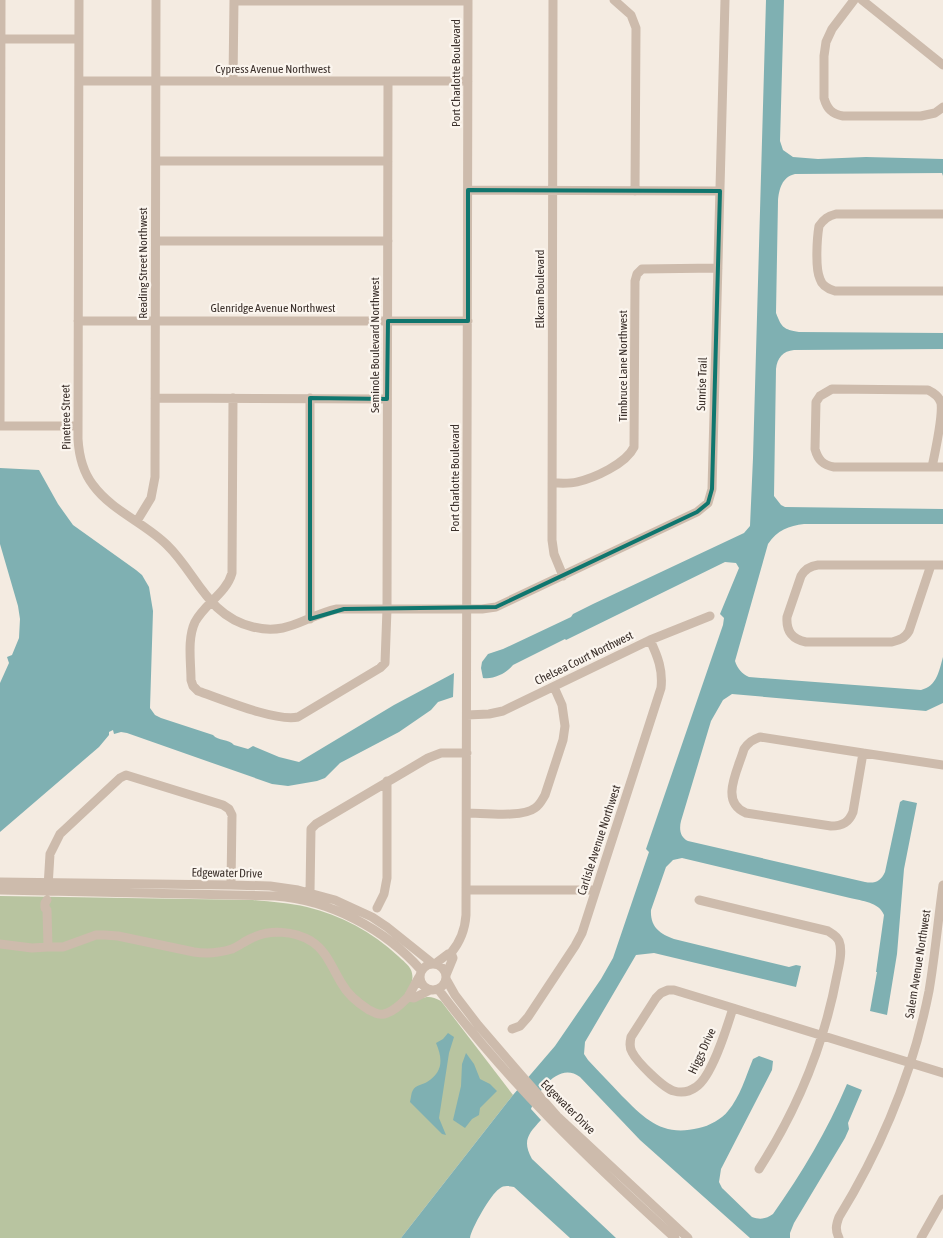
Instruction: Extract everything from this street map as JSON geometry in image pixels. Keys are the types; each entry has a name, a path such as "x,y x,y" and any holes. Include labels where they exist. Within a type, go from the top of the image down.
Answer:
{"street":[{"path":"2,0 0,426 78,426"},
{"name":"Pinetree Street","path":"79,0 78,426 80,455 88,478 103,497 161,539 176,554 197,585 212,602 237,621 260,628 284,628 337,609 467,609"},
{"name":"Reading Street Northwest","path":"137,521 148,504 155,484 156,0"},
{"path":"233,81 234,0 468,1"},
{"name":"Elkcam Boulevard","path":"553,0 552,546 564,576"},
{"path":"614,0 631,15 636,28 635,190"},
{"name":"Sunrise Trail","path":"467,609 503,605 697,512 708,503 712,489 725,0"},
{"path":"854,0 832,29 825,49 824,98 830,111 836,115 843,116 921,116 935,113 943,107"},
{"path":"862,0 943,65"},
{"name":"Port Charlotte Boulevard","path":"434,963 451,953 459,942 466,915 468,1"},
{"path":"1,39 79,39"},
{"name":"Cypress Avenue Northwest","path":"79,81 468,81"},
{"name":"Seminole Boulevard Northwest","path":"212,602 198,617 192,630 191,680 193,686 198,691 284,719 298,717 385,664 387,609 388,81"},
{"path":"156,161 388,161"},
{"path":"468,190 720,191"},
{"path":"943,214 836,214 829,216 819,226 818,272 823,284 828,289 835,291 943,291"},
{"path":"156,241 388,241"},
{"name":"Timbruce Lane Northwest","path":"552,483 577,482 590,478 626,459 634,447 635,281 637,274 642,269 718,268"},
{"name":"Glenridge Avenue Northwest","path":"78,320 468,321"},
{"path":"932,467 942,411 942,404 934,393 928,390 832,389 826,391 816,402 815,449 821,462 827,465 932,467 943,467"},
{"path":"155,398 387,398"},
{"path":"212,602 227,586 232,573 233,398"},
{"path":"310,398 310,619"},
{"path":"931,565 909,631 899,641 806,642 799,641 788,631 786,625 787,618 801,576 811,566 818,565 931,565 943,565"},
{"name":"Chelsea Court Northwest","path":"467,715 503,711 650,640 710,616"},
{"name":"Carlisle Avenue Northwest","path":"512,1029 520,1026 528,1018 582,933 661,688 662,671 650,640"},
{"path":"466,813 522,813 540,804 545,795 564,733 564,712 554,687"},
{"path":"862,753 853,812 845,823 838,826 746,813 740,810 732,799 731,792 744,749 748,743 760,737 943,765"},
{"path":"310,892 311,829 316,824 434,755 466,753"},
{"path":"48,947 50,854 60,834 120,778 126,775 223,805 229,809 232,815 231,885"},
{"path":"377,908 384,894 386,878 387,781"},
{"name":"Edgewater Drive","path":"0,882 48,896 231,885 270,886 310,892 335,900 372,917 434,963"},
{"name":"Salem Avenue Northwest","path":"839,1238 836,1231 838,1217 880,1142 893,1113 911,1063 929,990 943,885"},
{"name":"Edgewater Drive","path":"0,890 48,896 275,896 297,899 340,912 376,931 412,960 420,974"},
{"path":"466,890 595,890"},
{"path":"699,900 828,931 839,940 841,947 833,996 810,1070 792,1111 759,1169"},
{"path":"0,944 32,948 63,947 104,934 206,954 233,948 253,937 263,934 288,932 310,941 319,948 333,966 342,985 351,997 379,1014 390,1012 408,997 426,966 434,963 442,967 446,977 443,985 414,998 408,997"},
{"name":"Port Charlotte Boulevard","path":"446,977 452,958 451,953"},
{"path":"420,974 422,984 434,989"},
{"name":"Edgewater Drive","path":"446,977 455,995 538,1107 570,1140 675,1238"},
{"name":"Edgewater Drive","path":"434,989 518,1079 540,1096 557,1116 688,1238"},
{"name":"Higgs Drive","path":"733,1008 718,1050 705,1078 700,1084 688,1091 681,1092 668,1088 631,1051 631,1037 656,998 661,993 674,990 822,1035 943,1073"},
{"path":"921,1238 943,1199"}],"highlighted area":[{"path":"468,190 720,191 712,489 708,503 697,512 496,607 344,609 310,619 310,398 387,399 388,321 468,321"}],"green space":[{"path":"0,896 253,900 320,910 367,932 407,964 411,970 412,980 405,994 412,1002 426,997 441,1001 513,1095 401,1238 0,1238"}],"water":[{"path":"766,0 784,0 780,141 783,150 793,157 818,159 866,157 943,159 943,176 942,173 795,174 787,178 782,184 778,201 776,313 784,327 799,332 943,333 943,349 794,350 779,358 776,369 774,496 785,507 943,509 943,524 804,524 779,532 768,544 735,661 740,671 749,677 921,690 931,685 934,681 943,657 943,703 926,711 732,694 723,700 711,721 681,821 680,830 683,837 688,841 872,883 880,880 885,872 900,802 903,800 917,803 904,869 897,954 887,1015 870,1011 884,915 878,907 865,901 682,858 673,860 666,867 651,910 652,921 657,929 664,935 674,939 789,967 801,966 796,987 654,953 636,955 585,1042 584,1054 622,1096 647,1119 665,1128 675,1130 699,1128 719,1119 728,1111 736,1099 753,1059 759,1056 773,1061 772,1070 721,1169 719,1182 722,1188 752,1217 760,1219 773,1214 784,1199 822,1135 847,1084 862,1090 848,1123 849,1129 845,1138 794,1223 790,1238 750,1238 640,1140 580,1077 572,1073 564,1073 550,1080 534,1102 531,1109 541,1120 530,1134 527,1147 532,1159 616,1238 570,1238 514,1187 506,1186 495,1192 478,1220 470,1238 401,1238 513,1095 555,1046 601,979 613,958 649,852 646,849 723,625 724,618 720,614 739,568 736,563 725,562 513,665 500,675 483,678 481,668 482,662 488,654 503,649 571,617 573,614 593,604 744,533 750,526"},
{"path":"0,468 39,470 58,504 73,525 142,575 149,587 153,611 150,708 155,715 213,735 234,745 248,749 253,746 279,757 299,762 394,705 454,673 453,697 438,702 431,710 399,732 340,763 325,778 288,786 272,784 127,733 114,734 113,730 109,732 109,735 99,747 0,832 0,683 9,663 7,657 12,655 19,638 20,619 0,544"},
{"path":"448,1033 454,1037 449,1053 439,1118 446,1135 442,1134 410,1102 414,1088 427,1082 439,1069 440,1054 436,1043"},
{"path":"466,1053 474,1064 480,1079 490,1084 497,1091 480,1108 479,1115 472,1119 465,1128 453,1120 461,1086 462,1064"}]}
